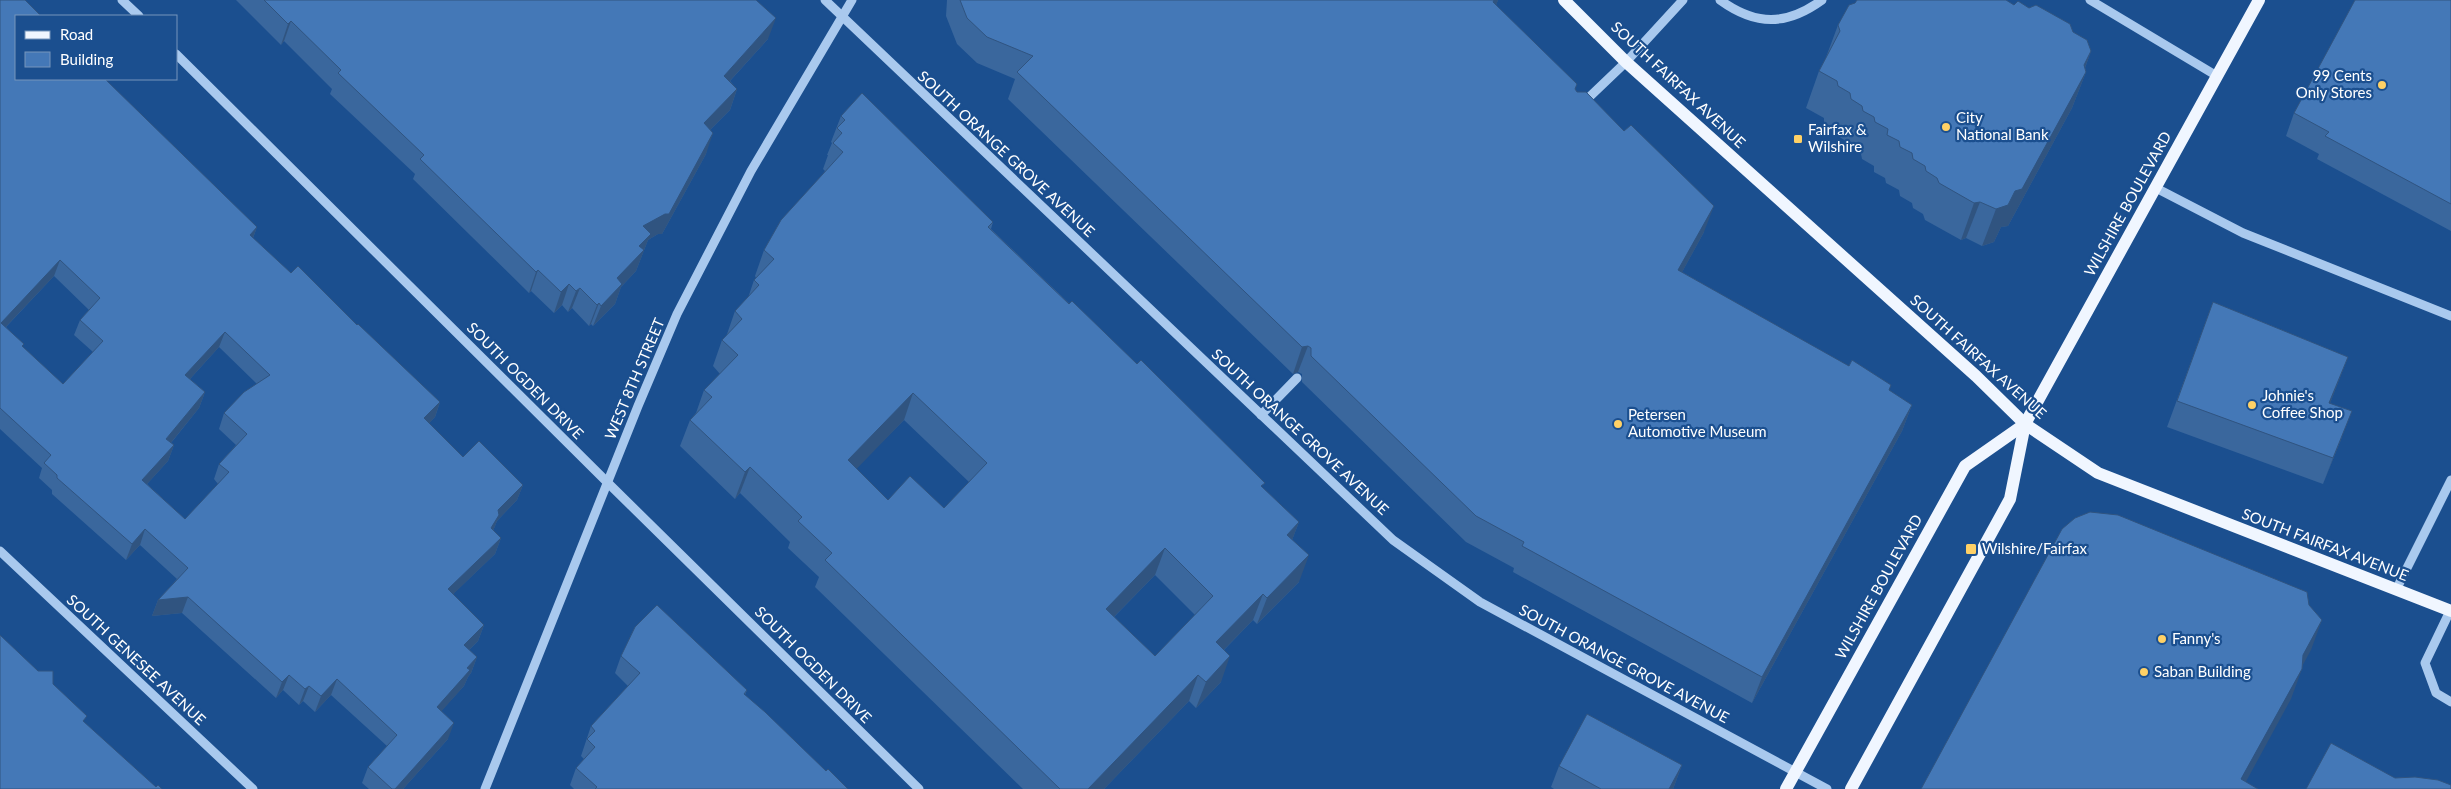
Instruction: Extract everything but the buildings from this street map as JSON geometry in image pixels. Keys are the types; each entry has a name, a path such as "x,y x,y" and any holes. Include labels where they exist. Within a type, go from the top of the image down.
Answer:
{"main road":[{"name":"SOUTH FAIRFAX AVENUE","path":"1564,0 1626,62 1976,376 2025,424 2098,473 2450,611"},
{"name":"WILSHIRE BOULEVARD","path":"1851,789 2010,499 2025,424 2259,0"},
{"name":"WILSHIRE BOULEVARD","path":"1786,789 1965,466 2025,424"}],"street":[{"path":"122,0 138,15"},
{"name":"SOUTH ORANGE GROVE AVENUE","path":"825,0 1393,540 1480,602 1827,789"},
{"name":"WEST 8TH STREET","path":"484,789 677,314 751,171 852,0"},
{"path":"1577,109 1626,62 1683,0"},
{"path":"1720,0 1738,13 1760,20 1783,20 1805,12 1822,0"},
{"path":"2090,0 2217,76"},
{"name":"SOUTH OGDEN DRIVE","path":"178,56 919,789"},
{"path":"2156,188 2243,233 2451,316"},
{"path":"1261,415 1297,378"},
{"path":"2396,590 2451,480"},
{"name":"SOUTH GENESEE AVENUE","path":"0,551 253,789"},
{"path":"2450,611 2425,663 2436,693 2451,702"}],"place":[{"name":"99 Cents Only Stores","path":"2382,85"},
{"name":"City National Bank","path":"1946,127"},
{"name":"Fairfax & Wilshire","path":"1798,139"},
{"name":"Johnie's Coffee Shop","path":"2252,405"},
{"name":"Petersen Automotive Museum","path":"1618,424"},
{"name":"Wilshire/Fairfax","path":"1971,549"},
{"name":"Fanny's","path":"2162,639"},
{"name":"Saban Building","path":"2144,672"}]}
